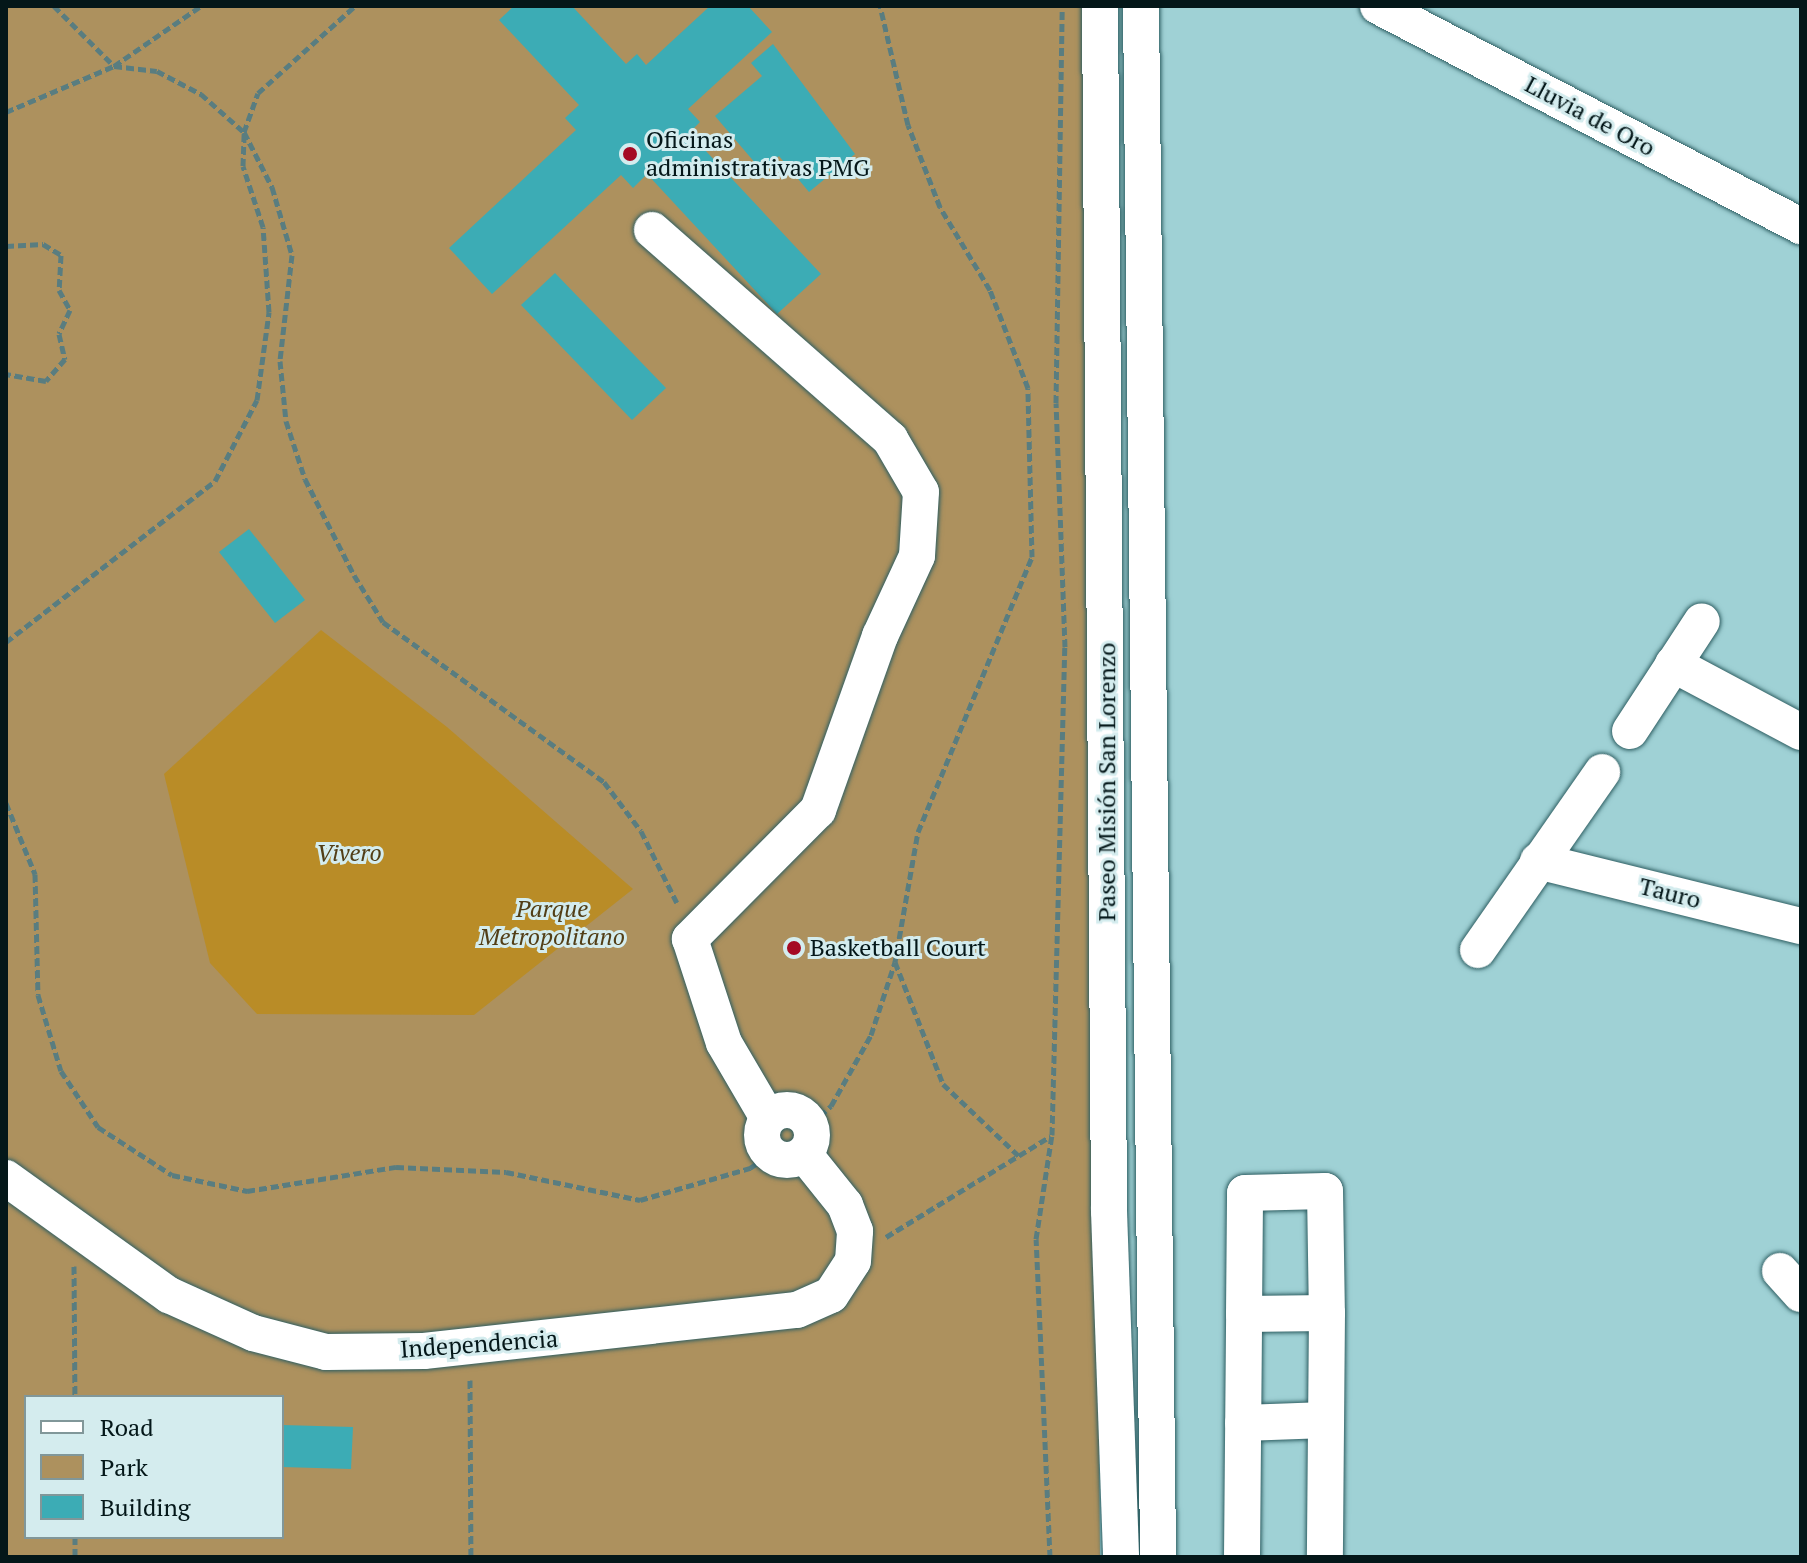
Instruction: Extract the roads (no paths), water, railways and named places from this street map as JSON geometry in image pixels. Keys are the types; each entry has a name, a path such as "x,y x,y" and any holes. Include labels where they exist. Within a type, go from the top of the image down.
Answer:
{"street":[{"name":"Paseo Misión San Lorenzo","path":"1100,6 1109,1211 1121,1557"},
{"name":"Paseo Misión San Lorenzo","path":"1141,6 1158,1557"},
{"name":"Lluvia de Oro","path":"1378,6 1801,226"},
{"name":"Independencia","path":"6,1178 169,1295 253,1333 326,1352 470,1347 797,1310 831,1295 853,1261 855,1231 845,1205 787,1154 813,1134 806,1118 790,1110 768,1118 724,1043 690,939 818,810 880,636 917,556 921,492 890,439 652,230"},
{"path":"1630,731 1702,621"},
{"path":"1673,664 1801,732"},
{"path":"1478,950 1602,772"},
{"name":"Tauro","path":"1538,861 1801,926"},
{"path":"1242,1557 1245,1193 1325,1191 1325,1557"},
{"path":"1244,1314 1327,1313"},
{"path":"1243,1423 1326,1420"}],"place":[{"name":"Oficinas administrativas PMG","path":"630,154"},
{"name":"Basketball Court","path":"794,948"}],"park label":[{"name":"Vivero","path":"349,853"},
{"name":"Parque Metropolitano","path":"552,923"}]}
